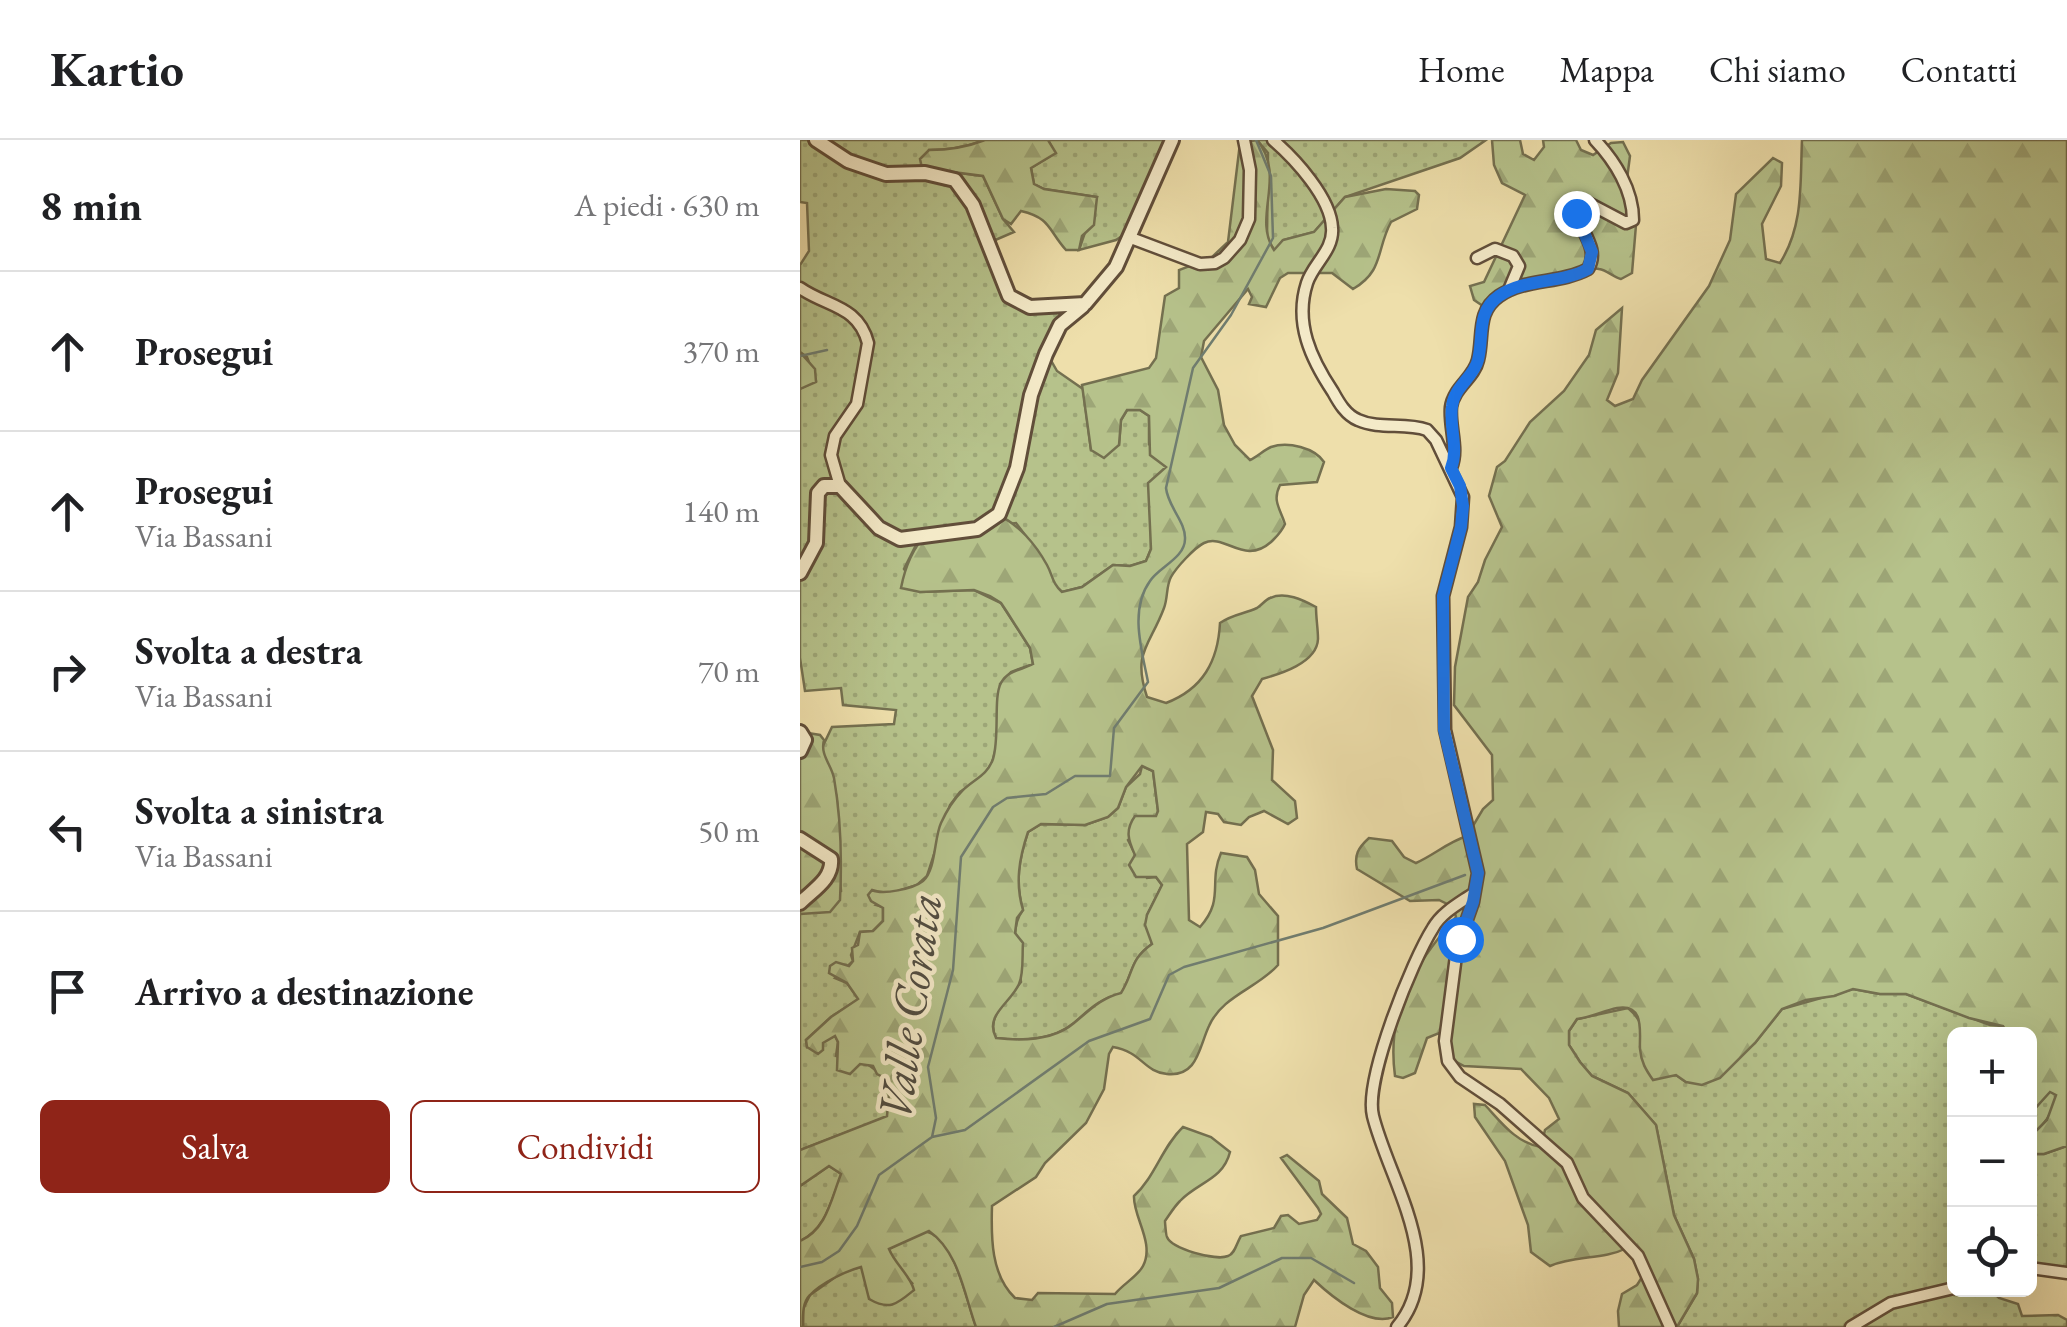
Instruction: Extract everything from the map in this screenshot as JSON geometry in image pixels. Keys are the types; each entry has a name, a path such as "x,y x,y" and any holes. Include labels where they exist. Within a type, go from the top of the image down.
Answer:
{"street":[{"path":"816,140 848,160 886,174 925,173 955,180 973,205 1009,296 1030,308 1085,304"},
{"path":"800,288 844,308 868,343 857,404 834,436 832,455 840,486 879,528 900,540 977,529 999,514 1017,468 1031,395 1060,325 1085,304 1116,267 1172,140"},
{"path":"1131,238 1200,264 1215,264 1224,258 1244,234 1249,219 1250,170 1244,140"},
{"path":"1273,140 1298,164 1332,227 1332,240 1309,277 1303,301 1304,331 1311,354 1351,416 1365,423 1427,430 1460,486 1461,527 1443,596 1444,730 1478,866 1475,893 1457,948 1445,1041 1448,1061 1460,1077 1500,1104 1567,1163 1583,1198 1638,1256 1670,1327"},
{"path":"1451,468 1455,458 1452,401 1478,364 1484,312 1498,296 1510,290 1576,276 1588,269 1592,252 1576,213 1580,205 1588,203 1626,223 1633,220 1626,186 1595,140"},
{"path":"1477,258 1495,249 1513,256 1518,274 1510,290"},
{"path":"800,573 816,543 818,493 824,486 840,486"},
{"path":"800,732 805,740 800,751"},
{"path":"800,839 831,858 832,865 826,879 800,903"},
{"path":"1398,1327 1416,1297 1418,1282 1410,1214 1388,1166 1372,1113 1374,1071 1391,1022 1434,926 1475,893"},
{"path":"2037,1269 2067,1273"},
{"path":"1850,1327 1886,1306 1947,1290"}],"green space":[{"path":"800,140 985,140 958,148 929,150 922,168 983,176 1003,219 1014,232 986,244 1005,296 1068,311 1044,348 1057,371 1083,389 1091,450 1119,445 1121,420 1127,410 1140,410 1149,416 1149,444 1167,467 1151,521 1151,549 1146,561 1130,566 1113,565 1082,587 1062,592 1052,583 1038,552 1016,523 927,533 917,543 904,569 920,592 974,590 1001,603 1030,648 1033,664 1011,672 1000,684 998,740 992,763 982,778 960,792 950,805 927,876 917,885 891,893 876,905 883,907 883,921 873,931 860,932 851,955 853,961 835,978 847,983 859,999 806,1040 807,1047 835,1036 836,1056 866,1063 886,1078 887,1117 800,1150 800,914 841,891 837,801 821,750 832,727 894,724 896,710 843,705 841,688 805,691 800,658 800,389 816,381 807,357 800,352 800,265 809,251 807,203 800,202"},
{"path":"985,140 1048,140 1056,153 1031,168 1034,184 1097,197 1094,225 1082,236 1079,250 1066,250 1044,221 1031,214 1021,211 1011,224 1003,219 983,176 922,168 920,159 929,150 958,148"},
{"path":"1048,140 1170,140 1131,230 1116,240 1079,250 1097,197 1034,184 1031,168 1055,153"},
{"path":"1257,140 1486,140 1460,158 1345,197 1314,232 1283,240 1275,251 1267,239 1268,153"},
{"path":"1257,140 1265,154 1270,182 1266,224 1274,250 1283,240 1314,232 1345,197 1386,189 1415,191 1419,195 1417,209 1391,222 1375,267 1353,289 1332,273 1288,273 1280,278 1266,307 1249,304 1252,297 1248,289 1204,341 1201,357 1218,390 1224,425 1235,445 1250,460 1271,447 1293,445 1324,462 1317,482 1280,485 1277,500 1285,524 1261,549 1243,550 1212,541 1186,558 1169,581 1164,608 1142,659 1147,697 1166,703 1190,690 1206,672 1216,650 1220,623 1282,595 1316,607 1318,639 1311,655 1296,666 1262,679 1252,696 1273,750 1272,780 1295,801 1297,818 1288,824 1264,811 1241,825 1224,822 1218,814 1206,812 1203,832 1187,844 1189,920 1200,927 1208,917 1221,853 1247,857 1255,870 1259,894 1278,916 1278,965 1222,1007 1209,1026 1196,1059 1185,1071 1167,1074 1153,1070 1130,1053 1113,1047 1104,1089 1086,1123 1036,1177 992,1206 993,1243 1001,1278 1015,1298 1032,1300 1038,1293 1115,1294 1141,1270 1146,1257 1134,1196 1183,1127 1211,1137 1230,1152 1222,1169 1180,1201 1165,1221 1171,1241 1195,1253 1222,1257 1232,1253 1241,1236 1274,1228 1281,1216 1288,1215 1299,1224 1317,1220 1321,1214 1318,1208 1281,1158 1287,1155 1319,1181 1322,1194 1347,1218 1353,1244 1366,1251 1378,1267 1380,1288 1392,1303 1393,1317 1362,1314 1314,1280 1304,1295 1295,1327 976,1327 954,1262 929,1231 889,1249 914,1290 903,1299 888,1305 869,1299 861,1267 834,1278 810,1295 800,1327 800,1241 822,1221 841,1174 829,1166 800,1186 800,1150 887,1116 889,1094 887,1079 877,1074 873,1066 860,1064 850,1074 837,1070 835,1036 823,1043 818,1054 807,1047 806,1040 858,999 847,983 829,973 830,966 836,962 849,966 860,932 873,931 883,921 883,908 868,895 872,890 905,889 927,876 947,810 993,759 1001,683 1011,673 1033,664 1030,648 1001,603 974,590 920,592 901,588 907,566 927,533 971,528 997,515 1032,542 1062,592 1082,587 1113,565 1130,566 1146,561 1151,549 1148,483 1166,467 1150,455 1149,416 1140,410 1127,410 1121,420 1119,445 1104,458 1091,450 1082,385 1149,368 1156,358 1165,296 1179,288 1179,270 1211,258 1228,242 1240,143","holes":["1142,766 1153,771 1158,811 1156,816 1135,816 1129,835 1135,855 1129,865 1136,877 1156,877 1162,885 1145,925 1152,944 1136,961 1121,993 1102,1001 1066,1029 1037,1038 996,1038 993,1023 1022,975 1023,943 1015,933 1017,918 1023,910 1019,871 1028,832 1041,824 1085,825 1108,817 1118,808 1126,787"]},
{"path":"1492,140 1520,140 1523,154 1534,160 1544,147 1543,140 1576,140 1581,150 1593,155 1611,143 1623,142 1630,156 1625,194 1636,225 1632,273 1621,279 1599,269 1573,270 1525,287 1486,308 1474,300 1470,286 1484,282 1525,195 1502,183 1494,165"},
{"path":"1802,140 2067,140 2067,1146 2037,1154 2037,1130 2047,1120 2056,1095 2050,1092 2037,1106 2037,1027 2004,1027 1906,994 1853,989 1782,1009 1720,1078 1702,1085 1676,1075 1653,1080 1641,1058 1639,1021 1633,1010 1617,1008 1577,1019 1569,1031 1569,1045 1580,1062 1592,1076 1628,1093 1656,1125 1674,1215 1694,1259 1698,1279 1697,1293 1677,1327 1619,1327 1622,1294 1637,1285 1644,1274 1627,1248 1550,1266 1531,1252 1528,1225 1505,1161 1475,1117 1474,1104 1485,1105 1517,1136 1541,1147 1545,1130 1559,1119 1549,1098 1521,1069 1464,1066 1451,1059 1439,1033 1427,1038 1415,1073 1403,1078 1395,1076 1395,1030 1406,990 1427,953 1456,917 1453,907 1439,900 1410,901 1357,869 1357,856 1369,838 1392,841 1404,857 1416,863 1467,836 1493,800 1492,755 1454,705 1455,667 1468,597 1502,527 1489,496 1497,467 1530,422 1564,391 1589,355 1596,330 1622,308 1618,373 1607,400 1615,406 1633,399 1642,380 1709,286 1730,240 1736,194 1773,158 1782,163 1781,186 1762,224 1766,259 1780,263 1797,219"},
{"path":"800,352 815,369 816,382 800,389"},
{"path":"808,733 824,740 834,778 840,900 830,912 800,914 800,743"},
{"path":"1142,766 1153,771 1158,811 1128,840 1147,878 1156,877 1162,885 1147,915 1152,944 1136,961 1121,994 1101,1002 1065,1029 1036,1038 996,1038 996,1016 1021,982 1015,935 1023,910 1019,871 1028,832 1041,824 1085,825 1108,817 1118,808 1126,787 1140,774"},
{"path":"1853,989 1906,994 1990,1025 2003,1026 1947,1027 1947,1297 1998,1297 2018,1304 2022,1316 2058,1315 2067,1320 2067,1327 1677,1327 1697,1293 1698,1279 1694,1259 1674,1215 1656,1125 1628,1093 1592,1076 1569,1045 1569,1031 1577,1019 1628,1008 1641,1025 1640,1047 1662,1076 1676,1075 1686,1082 1740,1056 1782,1009"},
{"path":"2050,1091 2056,1095 2053,1108 2037,1130 2037,1117 2037,1106"},
{"path":"2067,1146 2067,1269 2037,1266 2037,1154"},
{"path":"829,1166 842,1174 831,1203 816,1229 800,1241 800,1186"},
{"path":"923,1231 943,1243 951,1256 976,1327 803,1327 803,1309 810,1295 844,1271 861,1267 913,1284 894,1264 889,1249"}],"waterway":[{"name":"Valle Corata","path":"800,1267 822,1262 839,1251 857,1226 879,1175 932,1137 936,1118 928,1067 953,970 961,857 993,807 1007,798 1046,794 1075,776 1110,776 1114,728 1148,682 1139,631 1144,592 1184,546 1183,527 1166,488 1193,368 1231,315 1273,238 1271,176 1256,140"},
{"path":"800,356 827,350"},
{"path":"932,1137 965,1130 1089,1041 1150,1019 1169,975 1184,967 1323,928 1465,875"},
{"path":"1054,1327 1107,1304 1219,1288 1282,1258 1311,1258 1354,1283"}],"route":[{"path":"1460,939 1478,873 1444,730 1443,596 1463,506 1460,486 1451,468 1455,458 1452,401 1478,364 1484,312 1498,296 1518,286 1576,276 1588,269 1592,252 1576,213"}]}
